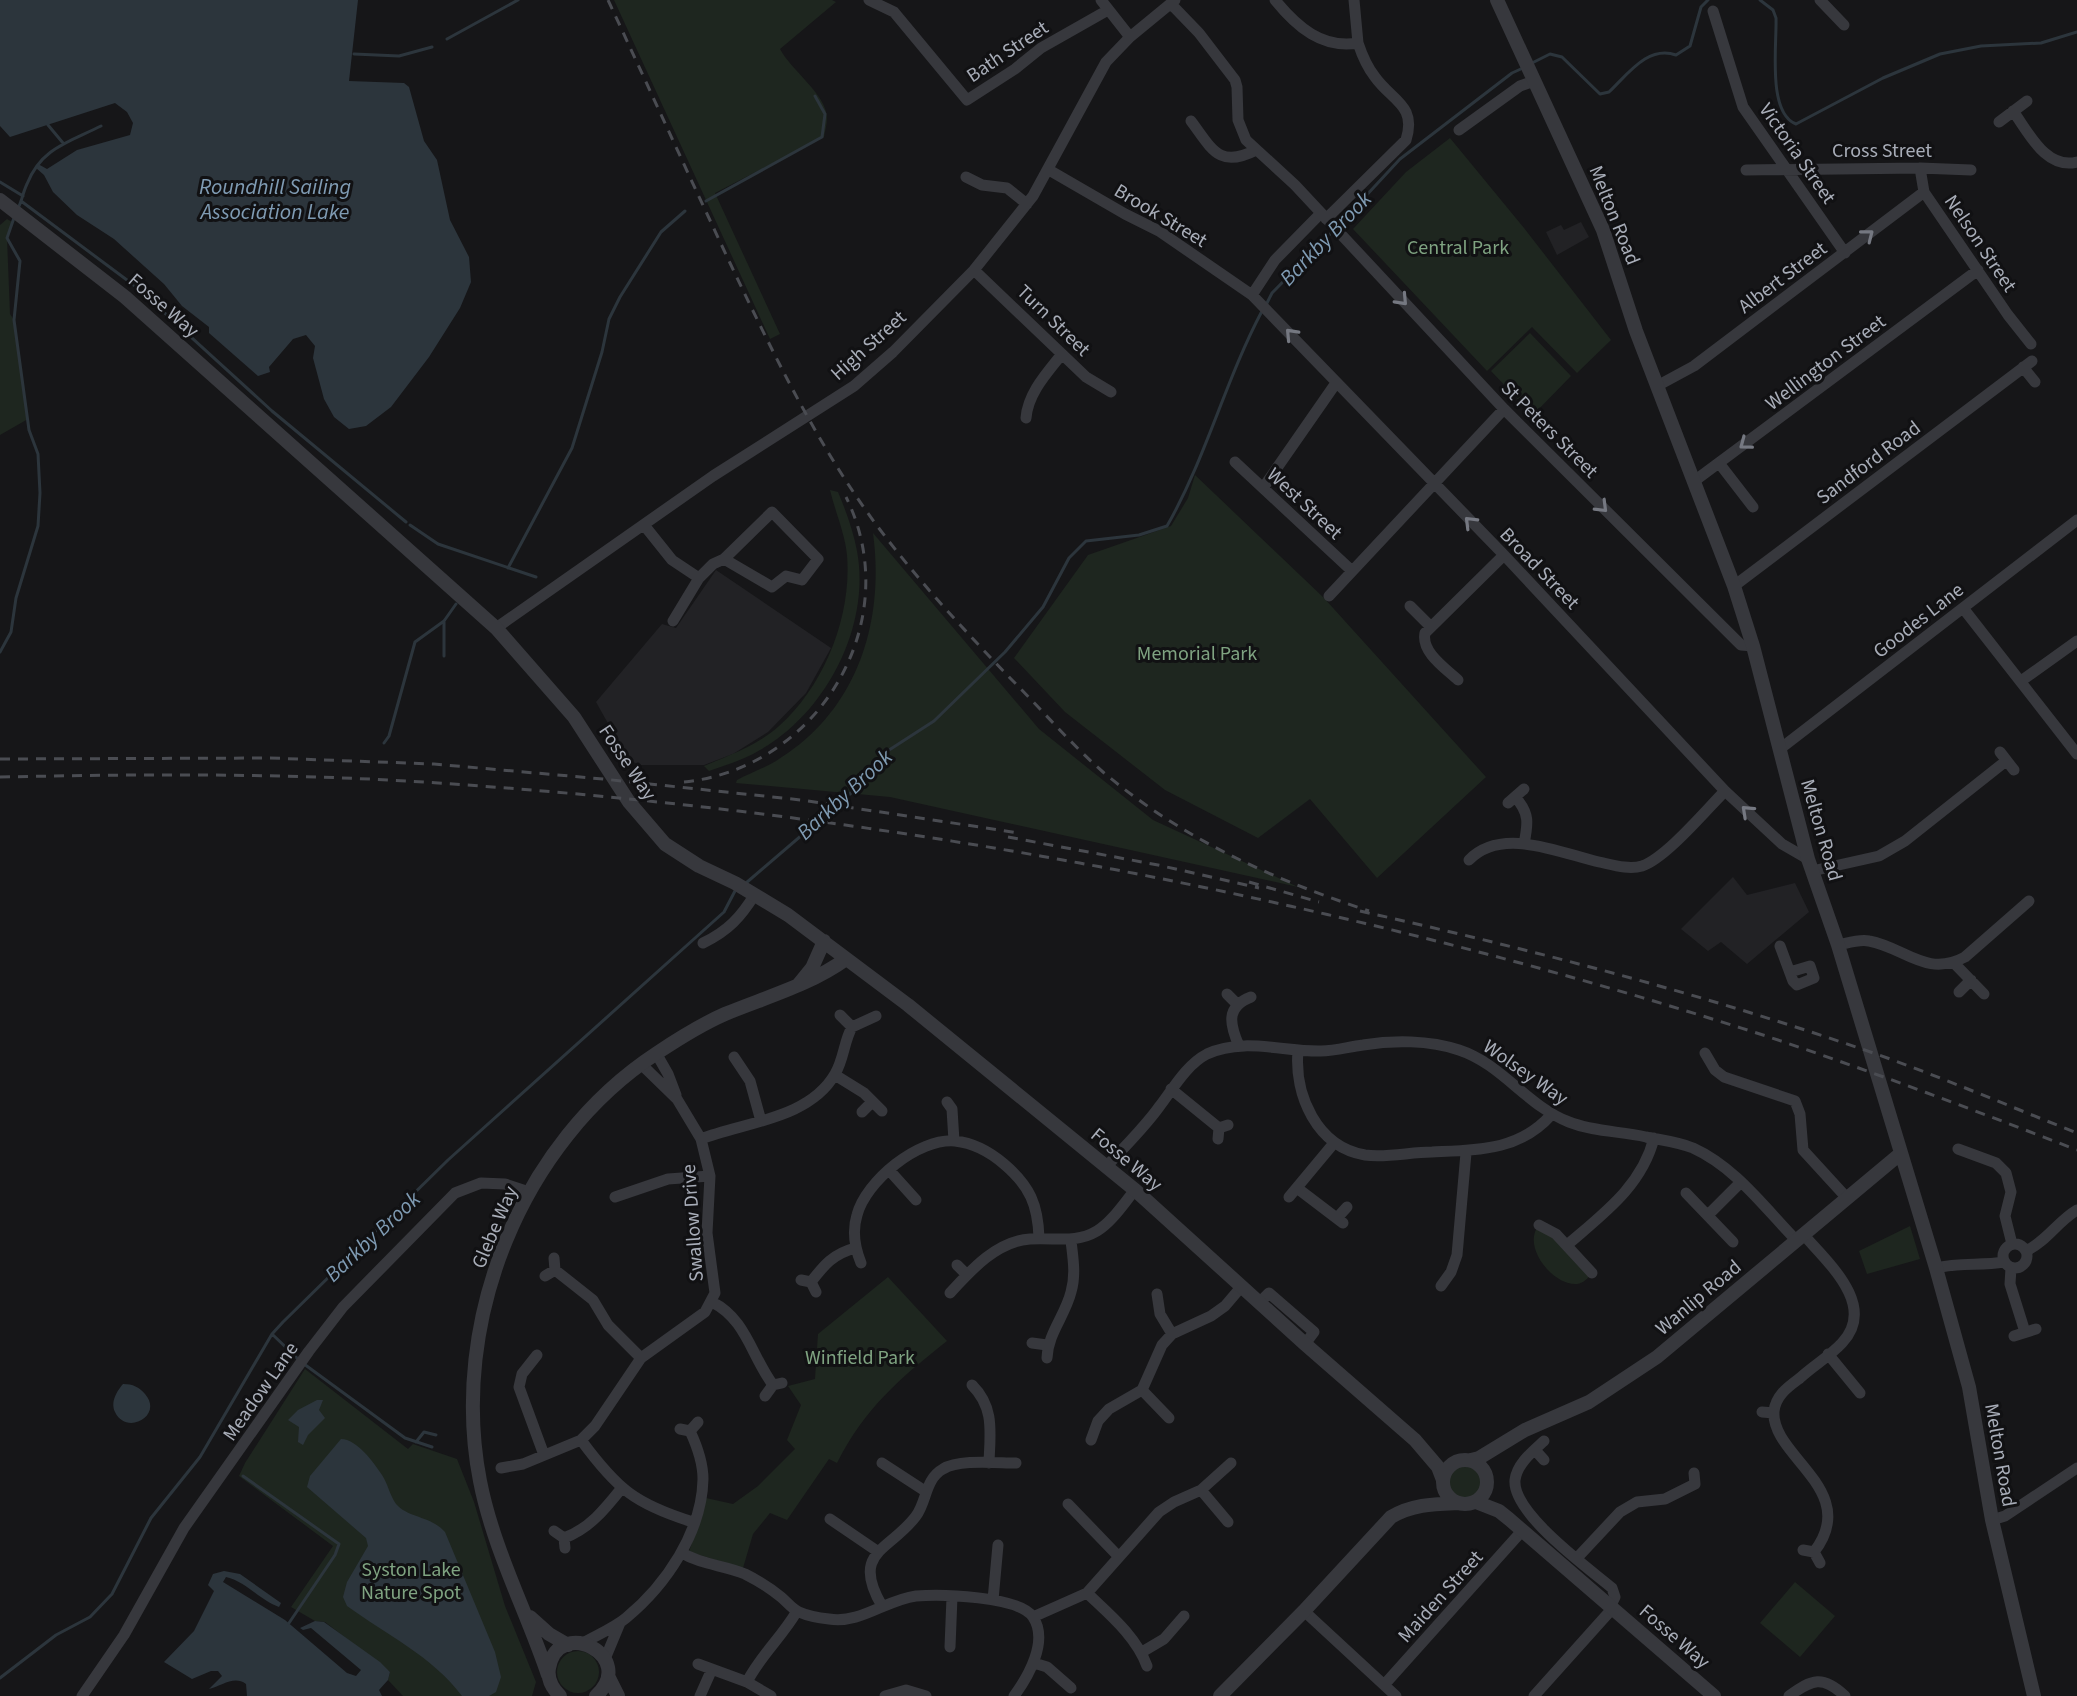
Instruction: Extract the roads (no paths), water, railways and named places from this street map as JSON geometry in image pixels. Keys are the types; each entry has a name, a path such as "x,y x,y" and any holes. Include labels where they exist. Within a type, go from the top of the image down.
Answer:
{"street":[{"name":"Bath Street","path":"869,0 894,12 967,100 1104,5"},
{"path":"1275,0 1314,37 1341,46 1358,43"},
{"path":"1252,295 1275,260 1326,218 1406,140 1410,129 1406,109 1373,75 1358,43 1354,0"},
{"name":"Melton Road","path":"1497,0 1603,230 1657,386 1734,586 1753,646 1810,865 1881,1086 1969,1387 1992,1520 2034,1696"},
{"path":"1820,0 1844,25"},
{"name":"High Street","path":"496,628 713,476 854,386 893,352 974,270 1027,204 1049,170 1106,62 1130,37 1174,2"},
{"name":"St Peters Street","path":"1174,2 1231,74 1237,87 1236,109 1246,140 1295,185 1504,409 1741,645 1753,646"},
{"path":"1104,5 1130,37"},
{"name":"Victoria Street","path":"1713,11 1711,26 1743,107 1845,253"},
{"path":"1459,130 1532,78"},
{"path":"1999,122 2027,101"},
{"path":"2013,111 2047,156 2067,165 2077,162"},
{"path":"1191,121 1203,128 1208,151 1227,159 1241,158 1256,150"},
{"name":"Nelson Street","path":"1920,168 1924,192 2031,344"},
{"name":"Brook Street","path":"1049,170 1159,231 1252,295"},
{"name":"Cross Street","path":"1746,170 1971,170"},
{"path":"966,177 982,185 1007,188 1027,204"},
{"name":"Albert Street","path":"1657,386 1694,366 1924,192"},
{"name":"Fosse Way","path":"10,207 172,338 496,628 574,717 646,825 678,853 746,889 824,941 908,1005 1135,1190 1423,1447"},
{"name":"Turn Street","path":"974,270 1086,377 1111,392"},
{"name":"Wellington Street","path":"1693,482 1978,270"},
{"name":"Broad Street","path":"1252,295 1504,555 1725,791 1782,844 1810,865"},
{"path":"2011,342 2023,334"},
{"path":"1026,418 1027,406 1062,354"},
{"name":"Sandford Road","path":"1734,586 2027,364 2035,382"},
{"path":"1263,488 1336,383"},
{"path":"1329,596 1504,409"},
{"name":"West Street","path":"1235,462 1351,570"},
{"path":"1719,463 1753,507"},
{"path":"673,621 699,578 713,564 724,559 772,512 818,559 802,580 780,577 772,587 724,559"},
{"name":"Goodes Lane","path":"1780,749 2077,520"},
{"path":"644,525 672,560 699,578"},
{"path":"1458,680 1425,646 1425,633 1504,555"},
{"path":"1410,606 1430,626"},
{"path":"1963,608 2077,754"},
{"path":"2021,681 2077,641"},
{"path":"1810,865 1879,856 1905,841 2007,761"},
{"path":"1468,842 1473,856 1506,843 1524,844 1608,864 1637,867 1658,858 1725,791"},
{"path":"1516,796 1528,818 1524,844"},
{"path":"703,943 736,922 746,889"},
{"path":"1838,945 1872,941 1921,963 1954,963 2029,901"},
{"path":"799,984 812,968 824,941"},
{"path":"1780,946 1790,972"},
{"name":"Glebe Way","path":"552,1688 527,1614 495,1537 480,1482 474,1440 476,1351 486,1298 501,1253 529,1192 564,1140 611,1090 641,1064 721,1016 823,974 846,959"},
{"path":"1954,963 1984,994"},
{"path":"1959,992 1971,980"},
{"path":"1227,994 1237,1004"},
{"path":"1239,1046 1232,1023 1237,1004 1251,997"},
{"path":"840,1015 852,1027"},
{"path":"701,1139 761,1121 806,1103 835,1075 852,1027 876,1016"},
{"name":"Wolsey Way","path":"1107,1166 1159,1108 1183,1074 1205,1055 1239,1046 1336,1051 1389,1042 1412,1042 1459,1050 1495,1069 1551,1115 1589,1129 1654,1138 1689,1147 1719,1163 1799,1237 1850,1291 1854,1301 1851,1330 1844,1342 1782,1392 1768,1412 1812,1476 1824,1503 1828,1524 1823,1541 1812,1555"},
{"path":"1298,1051 1298,1082 1308,1112 1334,1143 1361,1154 1466,1153 1526,1137 1551,1115"},
{"name":"Swallow Drive","path":"581,1440 595,1426 641,1358 705,1312 715,1293 707,1233 710,1176 701,1139 677,1099 656,1053"},
{"path":"1705,1053 1715,1070 1724,1077 1795,1101 1800,1114 1803,1150 1846,1197"},
{"path":"734,1057 748,1065 761,1121"},
{"name":"Swallow Drive","path":"641,1064 677,1099"},
{"path":"835,1075 851,1083 877,1106 862,1112"},
{"path":"1171,1089 1222,1130"},
{"path":"947,1102 952,1109 954,1141"},
{"path":"1567,1245 1624,1194 1639,1176 1654,1138"},
{"path":"861,1263 855,1248 858,1211 866,1195 889,1170 923,1146 954,1141 989,1151 1014,1172 1030,1194 1038,1212 1039,1238"},
{"path":"1334,1143 1293,1193 1340,1221 1347,1207"},
{"path":"1439,1288 1451,1272 1457,1255 1466,1153"},
{"name":"Wanlip Road","path":"1465,1460 1589,1402 1657,1357 1900,1154"},
{"path":"1965,1156 1996,1163 2006,1173 2011,1192 2005,1216 2012,1244"},
{"path":"889,1170 916,1200"},
{"path":"615,1197 668,1179 710,1176"},
{"path":"1708,1215 1741,1182"},
{"name":"Meadow Lane","path":"82,1696 124,1635 184,1528 343,1307 455,1193 481,1183 505,1184 529,1192"},
{"path":"1613,1185 1624,1194"},
{"path":"950,1293 998,1249 1027,1239 1071,1241 1101,1229 1135,1190"},
{"path":"1686,1193 1733,1242"},
{"path":"2026,1251 2042,1242 2077,1210"},
{"path":"1537,1224 1556,1234 1592,1273"},
{"path":"1047,1358 1047,1345 1070,1295 1074,1277 1071,1241"},
{"path":"2025,1332 2010,1284 2005,1249 2012,1244 2020,1245 2026,1251"},
{"path":"809,1285 832,1257 855,1248"},
{"path":"1936,1268 1953,1264 2019,1268 2025,1262 2026,1251"},
{"path":"957,1265 967,1275"},
{"path":"551,1268 593,1300 608,1325 641,1358"},
{"path":"1091,1440 1098,1421 1109,1409 1142,1390 1162,1345 1172,1334 1211,1316 1225,1306 1242,1286"},
{"path":"1154,1299 1172,1334"},
{"path":"712,1302 736,1318 777,1384 765,1396"},
{"path":"1032,1343 1047,1345"},
{"path":"1828,1354 1856,1389 1865,1376"},
{"path":"537,1355 522,1374 519,1387 544,1455"},
{"path":"504,1388 519,1387"},
{"path":"981,1388 991,1420 989,1463"},
{"path":"1142,1390 1169,1418"},
{"path":"552,1688 555,1653 620,1622 646,1598 682,1553 702,1494 703,1476 699,1452 689,1427"},
{"path":"501,1468 523,1464 581,1440 621,1489 664,1513 693,1522"},
{"path":"1220,1696 1391,1517 1403,1510 1424,1505 1476,1502 1504,1444"},
{"name":"Fosse Way","path":"1544,1460 1539,1446 1523,1462 1516,1476 1519,1496 1533,1521 1612,1588 1615,1597 1611,1608"},
{"path":"1423,1447 1481,1466 1487,1482"},
{"path":"1423,1447 1438,1467 1451,1500 1459,1503"},
{"path":"898,1455 886,1465 925,1491"},
{"path":"1424,1505 1436,1496 1448,1468 1465,1460"},
{"path":"882,1606 870,1578 877,1551 915,1517 925,1491 941,1469 956,1464 1016,1463"},
{"path":"1033,1617 1087,1593 1159,1512 1201,1490 1231,1463"},
{"path":"1992,1520 2005,1516 2077,1468"},
{"name":"Fosse Way","path":"1487,1482 1499,1511"},
{"path":"1577,1558 1620,1512 1637,1502 1665,1499 1698,1482"},
{"path":"561,1539 581,1530 603,1512 621,1489"},
{"path":"1201,1490 1228,1522"},
{"name":"Fosse Way","path":"1476,1502 1499,1511 1714,1696"},
{"path":"1077,1513 1087,1503"},
{"path":"1068,1504 1119,1557"},
{"path":"847,1513 835,1522 877,1551"},
{"name":"Maiden Street","path":"1384,1685 1522,1531"},
{"path":"993,1600 998,1545"},
{"path":"682,1553 696,1561 744,1574 797,1611 841,1621 860,1618 882,1606 918,1596 993,1600 1021,1608 1033,1617 1037,1631 1034,1663 1014,1696"},
{"path":"996,1570 1011,1572"},
{"path":"1087,1593 1119,1624 1142,1652 1147,1666"},
{"path":"950,1647 952,1597"},
{"path":"1534,1696 1611,1608"},
{"path":"747,1682 797,1611"},
{"path":"1304,1611 1396,1696"},
{"name":"Glebe Way","path":"527,1614 549,1634 575,1644 592,1646 605,1659"},
{"path":"1142,1652 1164,1639 1177,1617"},
{"path":"618,1696 608,1676 605,1659 620,1622"},
{"path":"1034,1663 1047,1667 1066,1684 1053,1690"},
{"path":"698,1664 747,1682 771,1696"},
{"path":"700,1696 712,1669"},
{"path":"596,1696 608,1676"},
{"path":"1789,1696 1802,1686 1821,1681 1829,1683 1845,1696"},
{"path":"885,1696 906,1690 926,1696"}],"water":[{"name":"Roundhill Sailing Association Lake","path":"0,0 358,0 349,81 404,83 409,87 424,141 437,160 450,220 469,257 471,282 460,308 429,357 391,407 366,426 349,429 334,417 324,399 313,358 315,346 306,335 293,339 269,367 270,372 258,376 209,333 209,327 182,306 164,284 114,239 77,215 53,192 44,175 36,168 38,164 47,169 77,150 130,135 133,123 127,112 115,103 10,137 0,126"},
{"path":"123,1384 138,1388 150,1402 147,1416 134,1423 120,1419 115,1412 114,1401"},
{"path":"323,1400 319,1410 325,1418 308,1435 303,1445 298,1442 299,1427 288,1420 298,1410"},
{"path":"341,1439 353,1443 370,1458 401,1509 433,1523 445,1532 495,1652 501,1677 496,1692 489,1696 462,1696 423,1658 347,1606 343,1597 347,1582 368,1546 366,1538 307,1487 310,1476"},
{"path":"224,1571 240,1574 281,1603 279,1607 272,1604 233,1579 226,1577 223,1582 285,1620 347,1673 356,1676 361,1670 311,1628 300,1628 315,1621 324,1622 380,1662 390,1672 388,1680 379,1690 382,1696 247,1696 246,1684 237,1681 209,1689 222,1676 218,1671 192,1679 164,1662 194,1631 214,1591 208,1585 213,1574"}],"waterway":[{"path":"447,39 518,0"},
{"name":"Barkby Brook","path":"1530,64 1550,54 1562,57 1600,94 1609,92 1639,63 1656,54 1676,55 1690,46 1701,7 1708,0"},
{"name":"Barkby Brook","path":"1760,0 1773,10 1776,18 1777,92 1787,117 1796,124 1883,78 1940,54 1981,46 2041,43 2077,32"},
{"path":"354,54 399,56 432,47"},
{"name":"Barkby Brook","path":"1338,226 1400,159 1512,73 1523,68"},
{"path":"706,201 822,137 825,114 815,96"},
{"path":"48,125 63,143"},
{"path":"18,208 33,172 48,154 101,126"},
{"path":"0,182 23,196"},
{"path":"21,201 135,286 272,411 406,522"},
{"path":"508,568 572,448 609,319 661,232 685,211"},
{"path":"0,652 11,632 16,598 38,526 40,493 38,454 29,430 14,320 20,261 7,238 15,215"},
{"name":"Barkby Brook","path":"1266,305 1272,293 1333,231"},
{"name":"Barkby Brook","path":"746,883 851,793 886,752 934,721 1005,652 1043,607 1069,558 1086,541 1139,535 1167,526 1193,474 1262,311"},
{"path":"410,525 438,544 536,577"},
{"path":"384,743 389,736 415,642 444,621 456,604"},
{"path":"444,621 444,656"},
{"name":"Barkby Brook","path":"0,1678 56,1635 90,1617 112,1594 151,1518 200,1457 272,1334 283,1322 448,1160 724,912 736,889"},
{"path":"272,1334 298,1359"},
{"path":"304,1364 405,1438 432,1447"},
{"path":"416,1442 424,1432 436,1435"},
{"path":"243,1476 339,1544 335,1555 289,1623"}],"railway":[{"path":"608,0 730,263 793,390 847,482 918,578 1068,738 1103,772 1134,796 1229,855 1297,885 1369,911"},
{"path":"684,782 733,771 775,749 811,718 839,680 857,638 866,591 862,544 846,497"},
{"path":"0,759 270,758 434,764 801,800 1019,833"},
{"path":"0,777 328,777 607,797 775,816 943,840 1110,869 1276,903 1440,942 1604,986 1805,1049 2077,1150"},
{"path":"1008,837 1158,865 1259,888"},
{"path":"1249,882 1319,902"},
{"path":"1360,911 1556,958 1752,1013 1904,1064 2077,1133"}],"park label":[{"name":"Central Park","path":"1458,247"},
{"name":"Memorial Park","path":"1197,653"},
{"name":"Winfield Park","path":"860,1357"},
{"name":"Syston Lake Nature Spot","path":"411,1580"}]}
